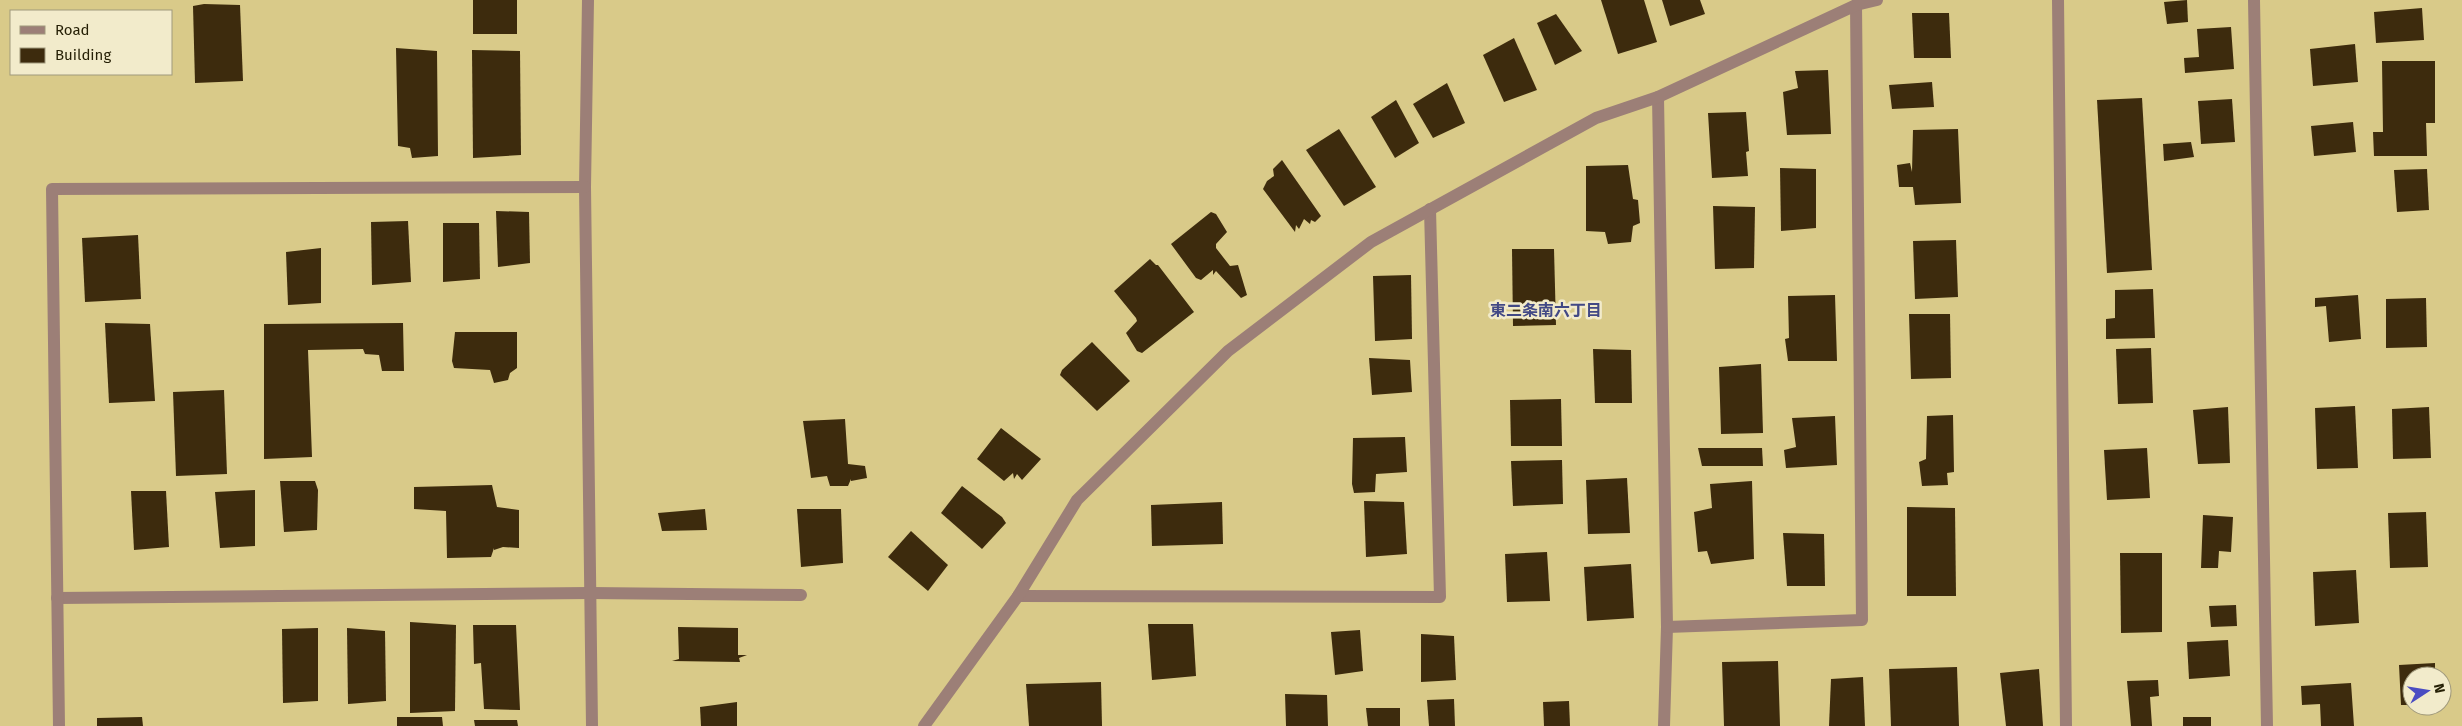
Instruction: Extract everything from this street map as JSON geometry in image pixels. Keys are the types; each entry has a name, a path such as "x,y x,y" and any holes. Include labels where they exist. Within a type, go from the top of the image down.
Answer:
{"street":[{"path":"588,0 585,187 592,726"},
{"path":"924,726 1018,596 1077,500 1228,351 1371,242 1596,118 1658,97 1856,5 1877,0"},
{"path":"2058,0 2066,726"},
{"path":"2254,0 2267,726"},
{"path":"1666,627 1862,620 1856,5"},
{"path":"1658,97 1666,627 1664,726"},
{"path":"59,726 52,189 585,187"},
{"path":"1018,596 1440,597 1430,209"},
{"path":"58,598 590,593 801,595"}],"building":[{"path":"473,0 517,0 517,34 473,34"},
{"path":"1601,0 1644,0 1657,42 1618,54"},
{"path":"1662,0 1700,0 1705,14 1670,26"},
{"path":"2187,0 2188,22 2167,24 2164,2"},
{"path":"204,4 240,5 243,81 195,83 193,6"},
{"path":"2422,8 2424,40 2376,43 2374,12"},
{"path":"1912,13 1949,13 1951,58 1914,58"},
{"path":"1556,14 1582,51 1555,65 1537,23"},
{"path":"2231,27 2234,69 2185,73 2184,58 2199,57 2197,29"},
{"path":"1514,38 1537,90 1504,102 1483,55"},
{"path":"2355,44 2358,82 2313,86 2310,49"},
{"path":"396,48 437,51 438,156 412,158 410,148 398,146"},
{"path":"472,50 520,51 521,155 473,158"},
{"path":"2382,61 2435,61 2435,123 2426,123 2427,156 2374,156 2373,132 2383,132"},
{"path":"1828,70 1831,134 1787,135 1783,92 1798,88 1795,71"},
{"path":"1932,82 1934,107 1892,109 1889,85"},
{"path":"1447,83 1465,123 1433,138 1413,104"},
{"path":"2142,98 2152,270 2107,273 2097,100"},
{"path":"2232,99 2235,142 2201,144 2198,101"},
{"path":"1396,100 1419,143 1395,158 1371,117"},
{"path":"1746,112 1749,151 1746,152 1748,176 1712,178 1708,113"},
{"path":"2353,122 2356,152 2314,156 2311,126"},
{"path":"1339,129 1376,187 1344,206 1306,150"},
{"path":"1958,129 1961,203 1915,205 1913,187 1899,187 1897,165 1910,163 1912,172 1913,130"},
{"path":"2191,142 2194,157 2164,161 2163,144"},
{"path":"1282,160 1321,216 1315,222 1311,220 1310,224 1304,219 1299,229 1296,225 1295,232 1263,189 1267,181 1274,176 1273,169"},
{"path":"1628,165 1633,199 1638,200 1640,223 1633,226 1631,242 1608,244 1605,232 1586,231 1586,166"},
{"path":"1780,168 1816,169 1816,228 1781,231"},
{"path":"2427,169 2429,210 2397,212 2394,170"},
{"path":"1713,206 1755,207 1754,268 1715,269"},
{"path":"496,211 529,212 530,263 498,267"},
{"path":"1211,212 1216,214 1227,232 1216,244 1216,248 1230,266 1238,265 1247,295 1241,298 1216,271 1213,275 1213,270 1201,280 1196,278 1171,244"},
{"path":"408,221 411,282 372,285 371,222"},
{"path":"443,223 479,223 480,279 443,282"},
{"path":"138,235 141,299 85,302 82,238"},
{"path":"1956,240 1958,297 1915,299 1913,241"},
{"path":"321,248 321,303 288,305 286,252"},
{"path":"1512,249 1554,249 1556,325 1513,326"},
{"path":"1150,259 1158,265 1194,312 1142,353 1137,351 1126,333 1137,321 1136,318 1114,291"},
{"path":"1411,275 1412,339 1375,341 1373,276"},
{"path":"2153,289 2155,338 2106,339 2106,319 2115,318 2115,290"},
{"path":"1835,295 1837,361 1788,361 1785,339 1789,338 1788,296"},
{"path":"2358,295 2361,339 2329,342 2326,306 2315,307 2315,298"},
{"path":"2426,298 2427,347 2386,348 2386,299"},
{"path":"1909,314 1950,314 1951,378 1911,379"},
{"path":"105,323 150,324 155,401 109,403"},
{"path":"403,323 404,371 382,371 379,355 365,354 363,349 308,350 312,457 264,459 264,324"},
{"path":"455,332 517,332 517,368 510,373 508,380 494,383 490,370 454,368 452,361"},
{"path":"1092,342 1130,381 1097,411 1060,375 1062,370"},
{"path":"2151,348 2153,403 2118,404 2116,349"},
{"path":"1593,349 1631,350 1632,403 1595,403"},
{"path":"1369,358 1410,360 1412,392 1372,395"},
{"path":"1761,364 1763,433 1721,434 1719,367"},
{"path":"224,390 227,474 176,476 173,392"},
{"path":"1561,399 1562,446 1511,446 1510,400"},
{"path":"2355,406 2358,468 2317,469 2315,408"},
{"path":"2228,407 2230,463 2198,464 2193,410"},
{"path":"2429,407 2431,458 2393,459 2392,409"},
{"path":"1953,415 1954,472 1947,473 1948,485 1922,486 1919,462 1926,459 1927,416"},
{"path":"1835,416 1837,465 1786,468 1784,450 1796,447 1792,418"},
{"path":"845,419 848,464 865,466 867,478 851,481 851,479 848,486 830,486 827,476 811,478 803,421"},
{"path":"1001,428 1041,459 1022,480 1017,474 1014,479 1013,473 1004,481 977,459"},
{"path":"1405,437 1407,472 1376,474 1375,492 1354,493 1352,484 1353,438"},
{"path":"1698,448 1762,448 1763,466 1702,466"},
{"path":"2147,448 2150,498 2107,500 2104,450"},
{"path":"1562,460 1563,504 1513,506 1511,461"},
{"path":"1627,478 1630,533 1588,534 1586,480"},
{"path":"280,481 315,481 318,490 317,530 284,532"},
{"path":"1752,481 1754,559 1711,564 1707,551 1698,552 1694,512 1712,508 1710,484"},
{"path":"492,485 497,507 519,510 519,548 503,547 494,550 494,548 491,557 447,558 446,511 414,509 414,487"},
{"path":"962,486 1002,517 1006,523 982,549 941,513"},
{"path":"255,490 255,546 220,548 215,492"},
{"path":"131,491 166,491 169,547 134,550"},
{"path":"1364,501 1404,502 1407,554 1366,557"},
{"path":"1222,502 1223,544 1152,546 1151,505"},
{"path":"1907,507 1955,508 1956,596 1907,596"},
{"path":"705,509 707,530 662,531 658,513"},
{"path":"797,509 841,509 843,563 801,567"},
{"path":"2426,512 2428,567 2390,568 2388,513"},
{"path":"2203,515 2233,517 2231,552 2219,551 2218,568 2201,568"},
{"path":"911,531 948,565 928,591 888,557"},
{"path":"1783,533 1824,534 1825,586 1787,586"},
{"path":"1547,552 1550,601 1507,602 1505,554"},
{"path":"2120,553 2162,553 2162,632 2121,633"},
{"path":"1631,564 1634,618 1587,621 1584,567"},
{"path":"2356,570 2359,623 2315,626 2313,572"},
{"path":"2236,605 2237,626 2211,627 2209,606"},
{"path":"410,622 456,625 455,711 410,713"},
{"path":"1148,624 1193,624 1196,676 1152,680"},
{"path":"473,625 516,625 520,710 484,709 481,663 474,664"},
{"path":"678,627 738,628 738,655 747,655 739,658 740,662 672,661 679,659"},
{"path":"318,628 318,701 283,703 282,629"},
{"path":"347,628 385,631 386,701 348,704"},
{"path":"1360,630 1363,671 1335,675 1331,632"},
{"path":"1421,634 1454,636 1456,680 1421,682"},
{"path":"2228,640 2230,676 2189,679 2187,642"},
{"path":"1778,661 1780,726 1724,726 1722,662"},
{"path":"2435,663 2435,666 2402,666 2402,705 2401,705 2399,665"},
{"path":"1957,667 1959,726 1891,726 1889,669"},
{"path":"2039,669 2043,726 2006,726 2000,673"},
{"path":"1863,677 1865,726 1829,726 1831,679"},
{"path":"2158,680 2159,696 2150,697 2152,726 2131,726 2127,681"},
{"path":"1101,682 1102,726 1029,726 1026,684"},
{"path":"2351,683 2354,726 2321,726 2320,704 2302,705 2301,686"},
{"path":"1285,694 1327,695 1328,726 1286,726"},
{"path":"1454,699 1455,726 1429,726 1427,700"},
{"path":"1569,701 1570,726 1544,726 1543,702"},
{"path":"737,702 737,726 701,726 700,707"},
{"path":"1366,708 1400,708 1400,726 1368,726"},
{"path":"142,717 143,726 97,726 97,718"},
{"path":"397,717 442,717 443,726 397,726"},
{"path":"2183,717 2211,717 2211,726 2183,726"},
{"path":"474,720 517,720 518,726 475,726"}],"district":[{"name":"東二条南六丁目","path":"1546,310"}]}
